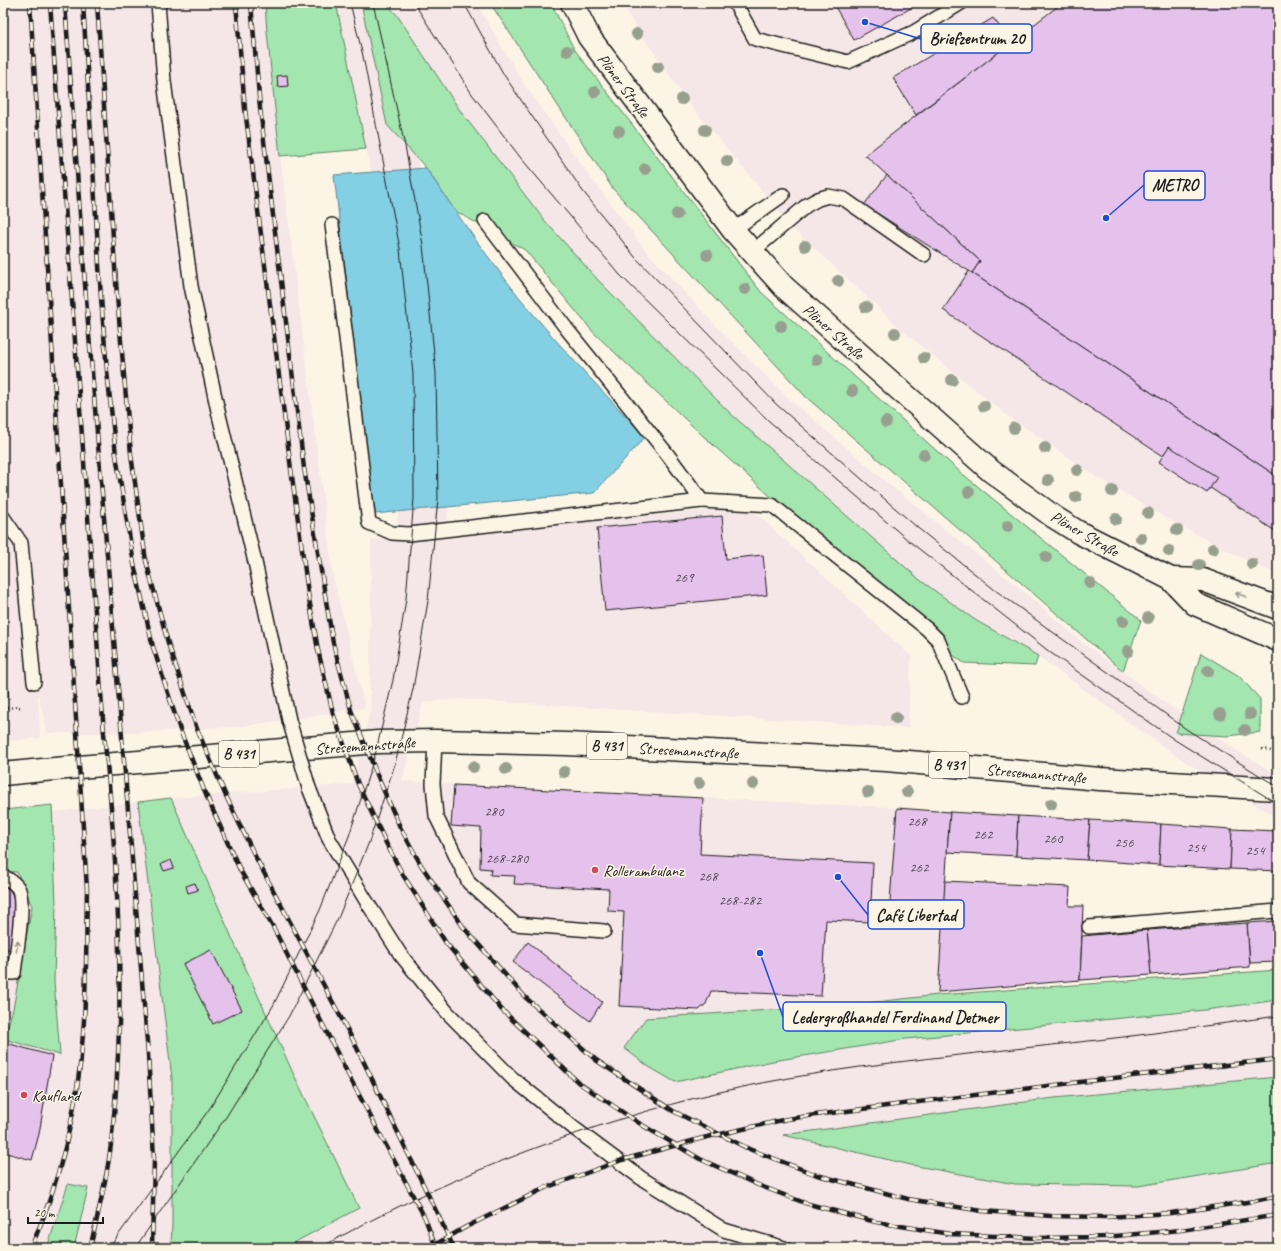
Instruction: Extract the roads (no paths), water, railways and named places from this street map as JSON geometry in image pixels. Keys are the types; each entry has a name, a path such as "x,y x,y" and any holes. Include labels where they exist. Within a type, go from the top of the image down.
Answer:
{"main road":[{"name":"Plöner Straße","path":"572,3 589,38 733,230 784,287 992,471 1054,517 1078,532 1171,579 1195,604 1278,640"},
{"name":"Plöner Straße","path":"1171,579 1203,580 1278,608"},
{"name":"Stresemannstraße","path":"3,774 378,742 435,740 567,744 886,760 1100,779 1278,789"}],"lane":[{"path":"158,3 164,81 191,286 218,411 255,562 288,720 309,788 329,839 400,954 447,1012 512,1078 575,1129 642,1178 724,1230 784,1248"},
{"path":"735,3 755,39 848,62 914,32 961,3"},
{"path":"733,230 783,195"},
{"path":"752,252 807,205 828,196 844,199 924,255"},
{"path":"485,221 566,328 668,455 702,501"},
{"path":"332,225 369,523 392,533 408,534 702,501 772,505 938,640 962,697"},
{"path":"3,516 21,543 34,682"},
{"path":"435,740 434,784 436,816 469,883 514,924 604,931"},
{"path":"3,876 12,881 19,889 21,902 14,973 3,972"},
{"path":"1089,927 1278,911"}],"water":[{"path":"426,168 472,235 518,296 571,358 645,437 594,493 374,514 334,175"}],"tram line":[{"path":"109,1248 210,1108 273,1006 320,910 349,836 375,755 393,680 406,599 414,498 413,374 400,249 363,56 350,3"},
{"path":"135,1248 226,1117 289,1016 339,916 369,842 395,764 413,689 428,601 438,498 436,373 423,245 405,146 373,3"},
{"path":"414,3 472,94 520,157 620,275 769,421 909,541 1051,653 1175,740 1278,804"},
{"path":"464,3 504,75 582,190 635,257 777,405 919,529 995,590 1186,729 1278,787"},
{"path":"320,1248 410,1201 503,1161 598,1126 695,1098 788,1078 882,1064 1122,1037 1278,1016"}],"railway":[{"path":"30,3 87,889 86,980 81,1061 77,1089 59,1170 51,1197 31,1248"},
{"path":"50,3 104,733 117,887 119,938 119,1042 116,1093 107,1170 90,1248"},
{"path":"65,3 86,298 148,1054 154,1158 152,1248"},
{"path":"83,3 101,298 116,455 134,564 153,647 180,730 206,795 240,870 273,927 351,1080 425,1218 436,1248"},
{"path":"97,3 117,296 131,454 146,561 168,643 197,729 225,794 255,856 355,1044 454,1248"},
{"path":"236,3 245,109 291,469 308,593 318,650 333,713 358,784 403,875 446,943 501,1009 579,1083 642,1125 700,1159 758,1185 805,1203 876,1222 950,1234 1037,1238 1104,1237 1181,1230 1278,1215"},
{"path":"251,3 260,108 304,468 333,643 351,710 400,827 421,865 464,928 525,997 596,1060 673,1111 749,1149 817,1175 908,1199 982,1211 1051,1216 1107,1217 1171,1213 1278,1196"},
{"path":"429,1248 466,1227 545,1188 622,1160 703,1138 787,1119 1278,1059"}],"place":[{"name":"Briefzentrum 20","path":"865,22"},
{"name":"METRO","path":"1106,218"},
{"name":"Rollerambulanz","path":"595,870"},
{"name":"Café Libertad","path":"838,877"},
{"name":"Ledergroßhandel Ferdinand Detmer","path":"760,953"},
{"name":"Kaufland","path":"24,1095"}]}
